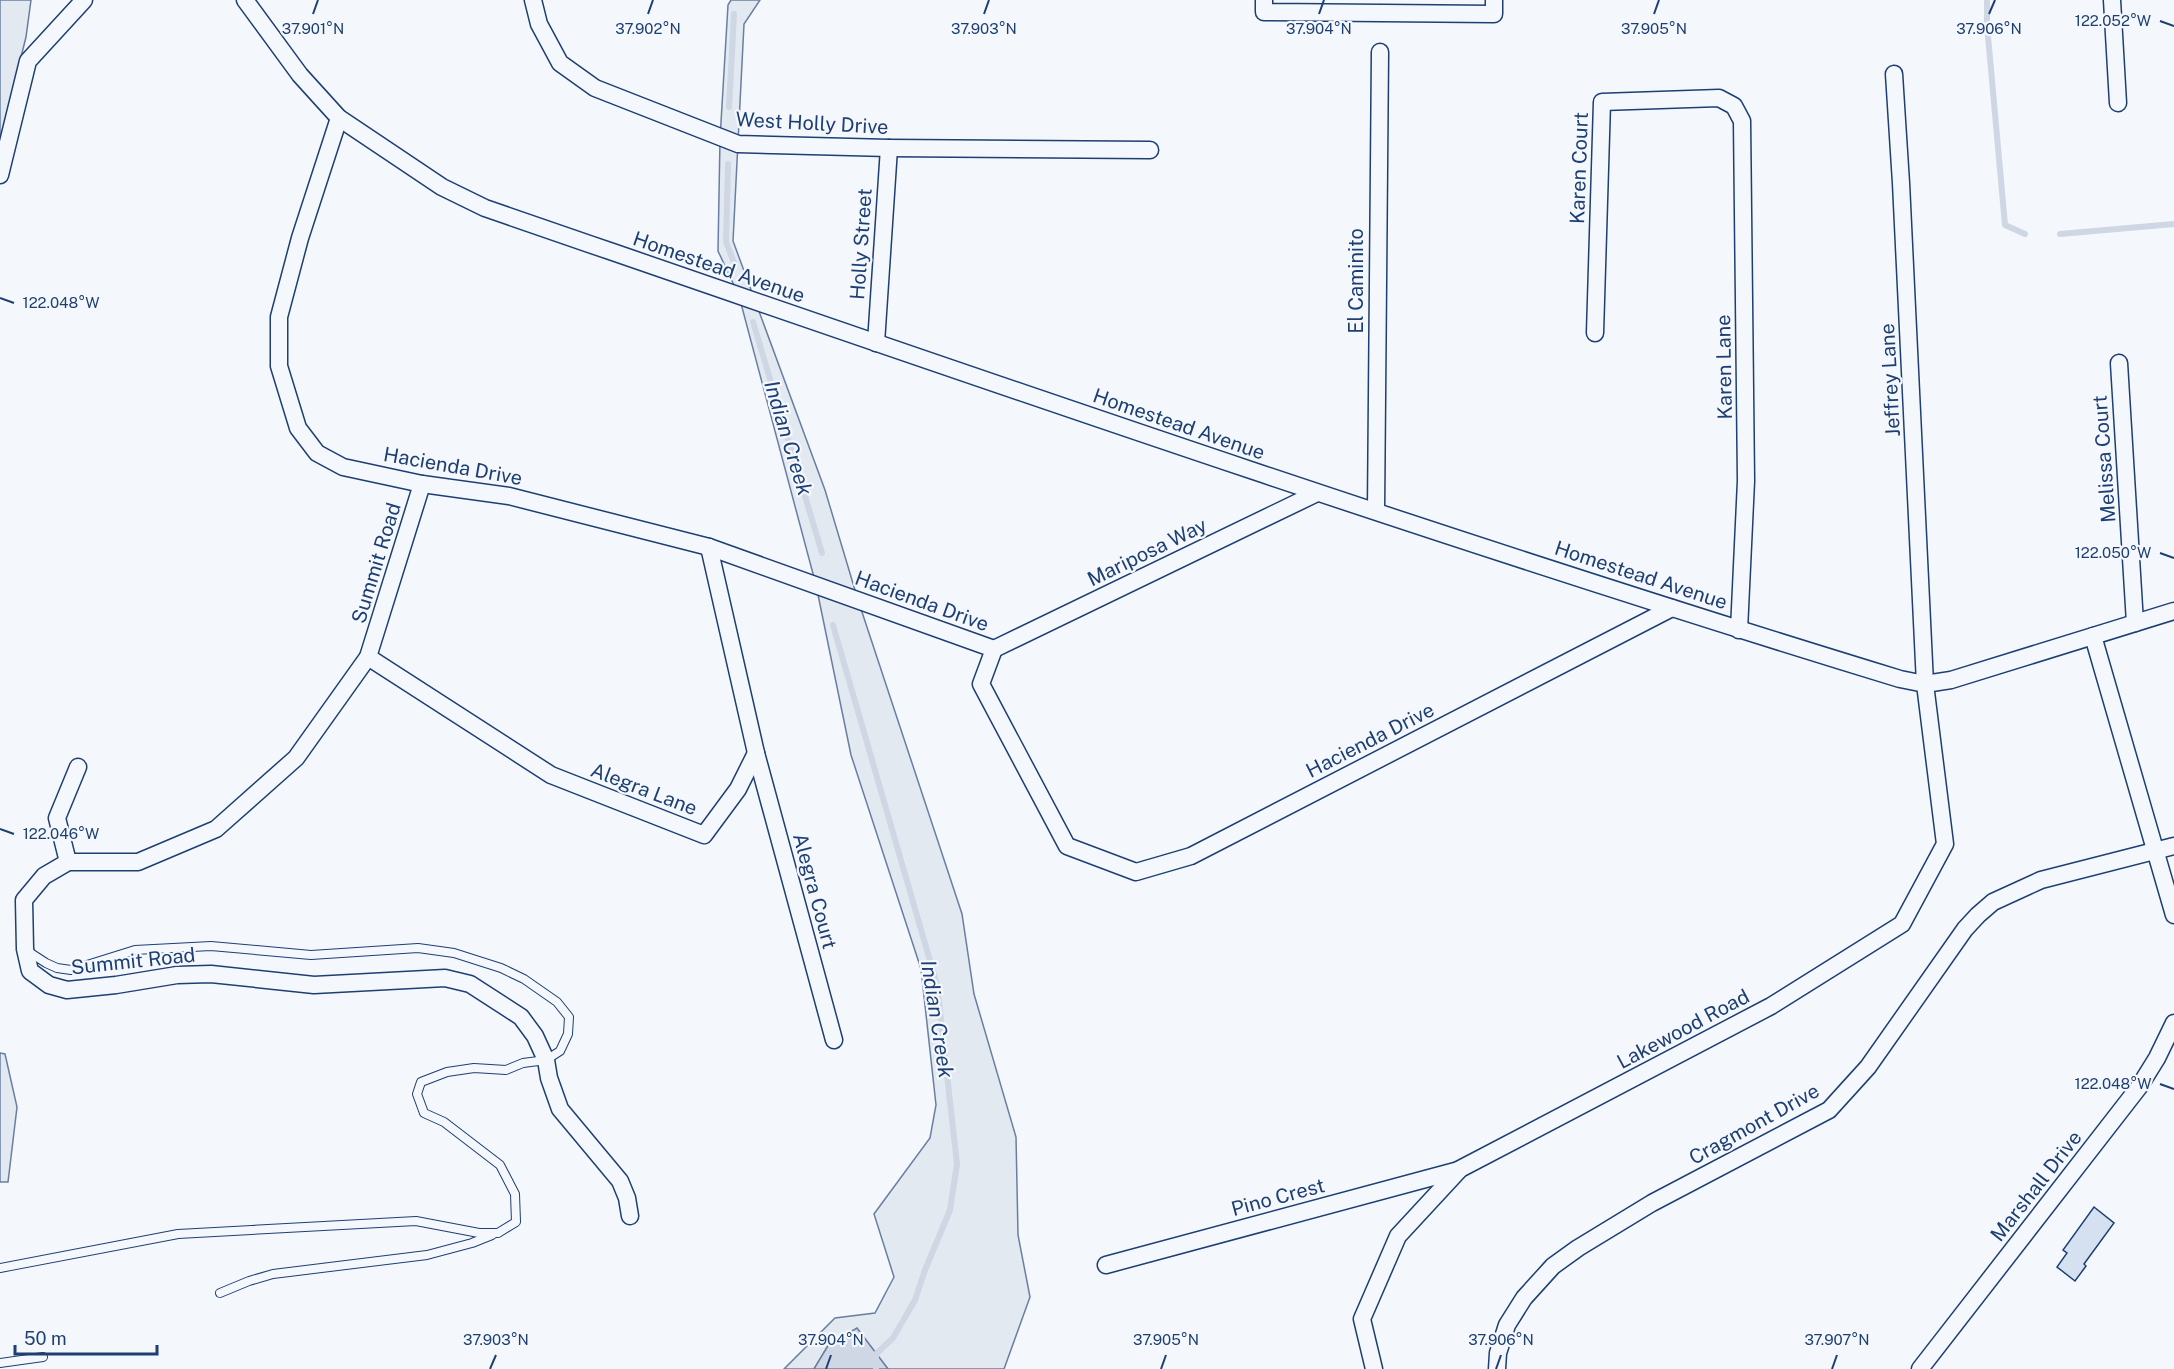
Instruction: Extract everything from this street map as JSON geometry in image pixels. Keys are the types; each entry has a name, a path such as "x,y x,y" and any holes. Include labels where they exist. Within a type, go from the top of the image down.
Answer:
{"street":[{"path":"0,175 28,61 84,0"},
{"name":"Homestead Avenue","path":"245,0 300,75 339,118 442,187 485,208 1317,493 1739,630 1900,679 1925,684 1962,677 2174,611"},
{"name":"West Holly Drive","path":"532,0 539,24 560,63 595,88 738,144 889,148 1150,150"},
{"path":"1264,0 1264,12 1494,14 1494,0"},
{"path":"2112,0 2118,103"},
{"name":"El Caminito","path":"1376,511 1380,52"},
{"name":"Jeffrey Lane","path":"1894,74 1925,684"},
{"name":"Karen Court","path":"1594,333 1602,102 1719,98 1734,106"},
{"name":"Karen Lane","path":"1734,106 1742,121 1746,481 1739,630"},
{"name":"Hacienda Drive","path":"339,118 300,238 279,317 279,366 298,428 317,453 343,467 422,483 509,496 709,547 994,649 981,684 1067,846 1136,872 1191,856 1672,608"},
{"name":"Holly Street","path":"876,343 889,148"},
{"name":"Melissa Court","path":"2119,363 2135,623"},
{"name":"Summit Road","path":"422,483 368,657 296,758 216,829 138,862 68,862 44,876 24,900 25,949 30,971 49,986 67,990 177,975 212,974 314,985 445,978 470,984 521,1017 535,1036 546,1060 549,1078 560,1108 620,1181 627,1198 630,1216"},
{"name":"Mariposa Way","path":"994,649 1317,493"},
{"path":"709,547 756,753"},
{"path":"2092,636 2174,915"},
{"name":"Alegra Lane","path":"368,657 551,775 704,835 738,789 756,753"},
{"name":"Lakewood Road","path":"1374,1369 1362,1319 1398,1236 1460,1169 1771,1006 1902,924 1946,844 1925,684"},
{"name":"Alegra Court","path":"756,753 834,1040"},
{"path":"68,862 57,818 78,767"},
{"name":"Cragmont Drive","path":"1497,1369 1498,1353 1507,1325 1524,1298 1553,1266 1652,1203 1829,1110 1868,1067 1965,929 1993,902 2041,880 2174,846"},
{"name":"Marshall Drive","path":"1920,1369 2139,1087 2157,1058 2174,1023"},
{"name":"Pino Crest","path":"1106,1265 1460,1169"}],"lane":[{"path":"25,949 46,963 57,968 71,970 135,950 212,946 311,955 418,948 454,953 501,968 524,979 557,1002 569,1017 568,1034 560,1051 546,1060 523,1063 507,1070 474,1068 447,1072 421,1082 417,1094 424,1113 444,1122 500,1165 515,1194 516,1222 498,1233 472,1243 428,1255 273,1274 220,1293"},
{"path":"0,1268 178,1234 416,1221 479,1233 498,1233"},
{"path":"0,1363 43,1357"}],"shaded area":[{"path":"0,0 31,0 26,37 0,141"},
{"path":"731,0 760,0 744,24 733,241 825,490 858,600 962,914 974,994 1016,1137 1018,1235 1030,1297 1004,1369 888,1369 857,1329 829,1344 814,1369 784,1369 835,1318 875,1313 894,1277 874,1214 930,1138 936,1105 921,969 851,755 816,585 739,296 718,251 720,139 728,5"},
{"path":"0,1053 5,1054 17,1107 8,1182 0,1182"},
{"path":"857,1328 888,1369 814,1369 829,1344"}],"building":[{"path":"2094,1207 2114,1223 2084,1264 2086,1266 2075,1281 2057,1267 2067,1253 2063,1250"}],"waterway":[{"path":"1987,0 1987,25 2005,225 2025,234"},
{"name":"Indian Creek","path":"729,107 734,14"},
{"name":"Indian Creek","path":"728,164 726,242 735,265"},
{"path":"2060,234 2174,224"},
{"name":"Indian Creek","path":"753,322 822,553"},
{"name":"Indian Creek","path":"833,625 937,985 957,1164 950,1210 915,1300 893,1338 876,1354 876,1369"}]}
